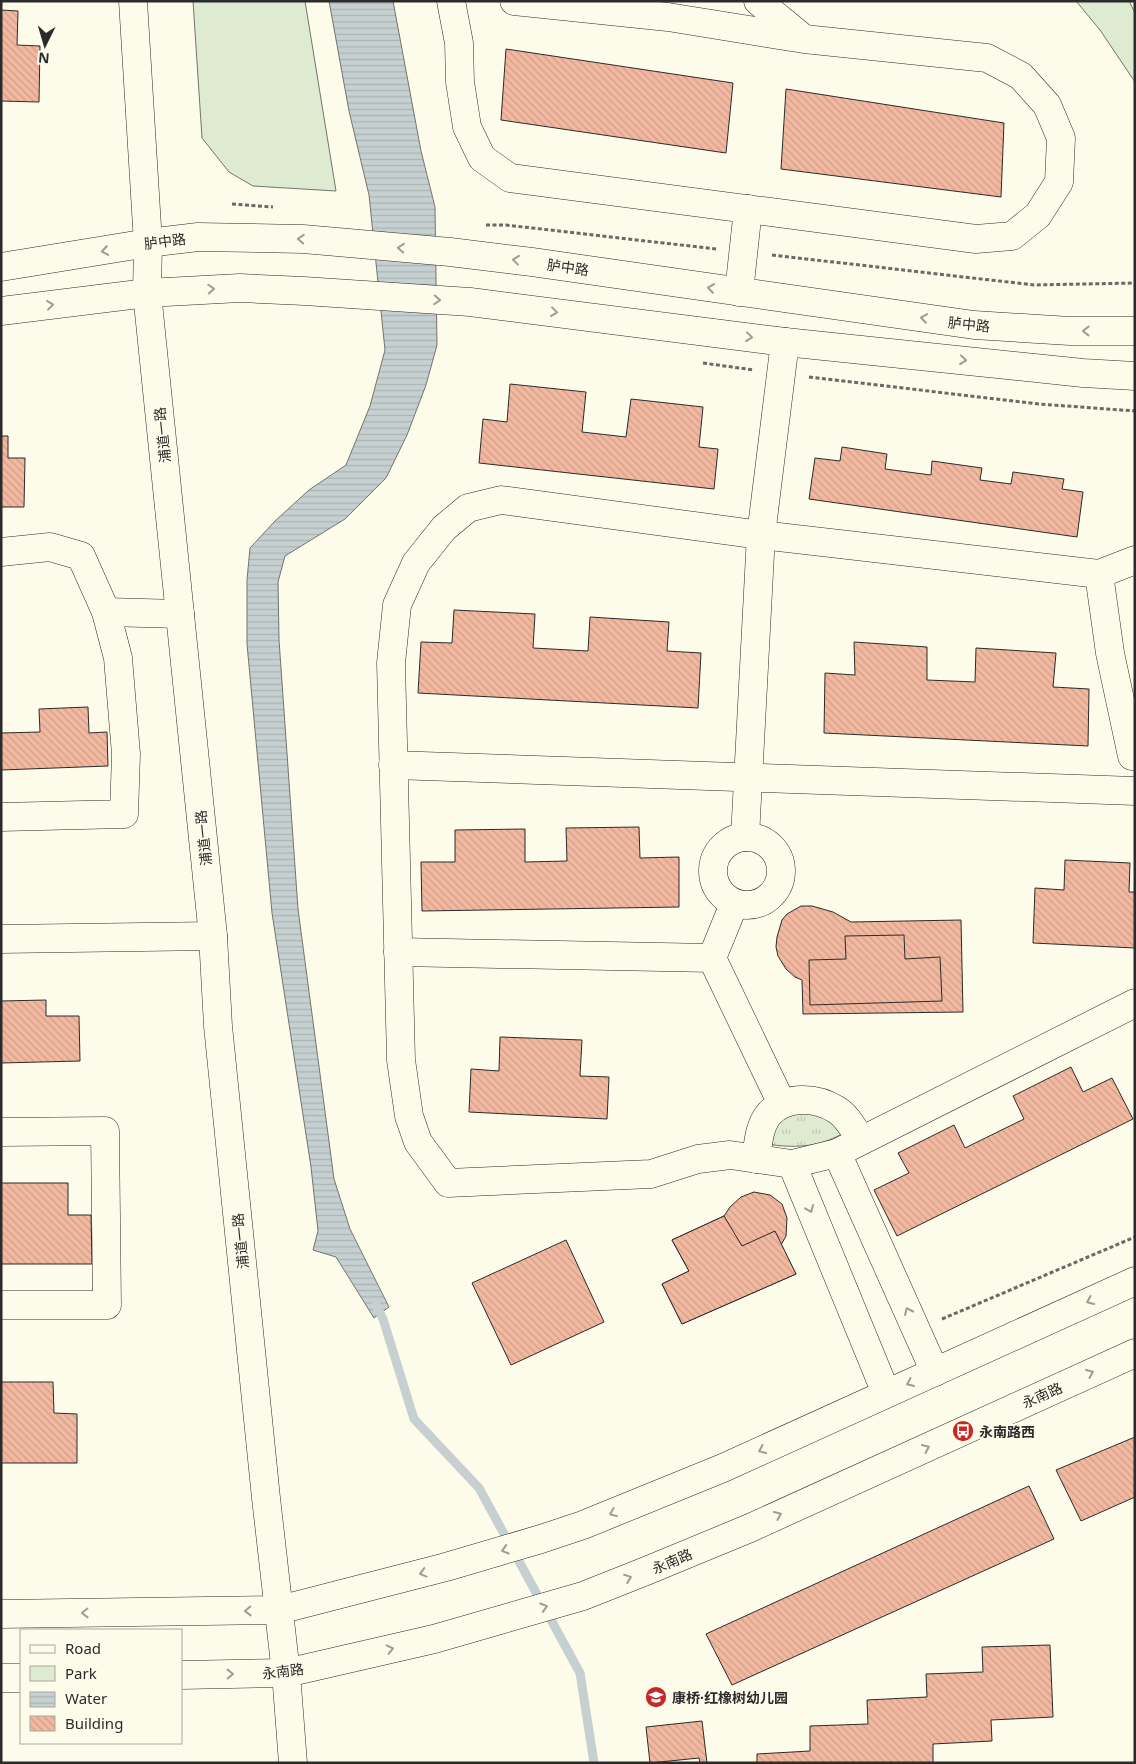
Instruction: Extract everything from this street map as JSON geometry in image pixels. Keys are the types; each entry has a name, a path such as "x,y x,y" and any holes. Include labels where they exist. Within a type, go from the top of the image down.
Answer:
{"street":[{"name":"浦道一路","path":"133,1 148,243 147,293 213,936 218,1026 286,1673 293,1763"},
{"path":"451,1 459,43 460,82 468,127 482,158 510,178 976,239 1012,236 1038,216 1059,182 1061,138 1047,105 1021,76 987,58 804,39 667,9 514,1"},
{"path":"758,1 804,39"},
{"path":"739,292 748,209"},
{"name":"胪中路","path":"1,267 148,243 198,237 303,239 450,252 974,325 1070,331 1135,331"},
{"path":"1,311 147,293 240,288 371,294 470,302 785,342 1083,373 1135,376"},
{"path":"745,836 750,778 761,535 785,342"},
{"path":"1135,560 1100,574 761,535 501,500 468,508 444,528 416,563 397,605 391,663 401,1060 409,1116 418,1142 448,1183 651,1174 698,1158 730,1155 792,1164 837,1153 1135,1003"},
{"path":"1,552 50,548 81,556 106,612 118,658 126,754 124,814 1,817"},
{"path":"1100,574 1110,653 1134,758"},
{"path":"106,612 180,614"},
{"path":"393,765 1135,791"},
{"path":"745,836 761,840 774,850 782,871 780,882 767,900 745,906 734,904 724,897 716,888 712,877 716,854 724,845 734,839 745,836"},
{"path":"734,904 712,958 782,1104"},
{"path":"1,939 213,936"},
{"path":"398,952 712,958"},
{"path":"756,1159 758,1139 768,1115 782,1104 801,1100 821,1102 838,1111 848,1120 861,1140"},
{"path":"1,1132 105,1131 107,1305 1,1305"},
{"path":"837,1153 935,1372"},
{"path":"792,1164 886,1393"},
{"path":"1,1614 279,1610 470,1560 583,1525 723,1468 1135,1281"},
{"name":"永南路","path":"182,1675 286,1673 434,1639 583,1596 750,1528 1135,1353"},
{"path":"1,1678 20,1678"}],"path":[{"path":"482,225 506,225 1034,284 1135,283"},
{"path":"916,1330 1135,1236"}],"green space":[{"path":"193,1 305,1 336,191 253,186 229,172 202,138"},
{"path":"1076,1 1129,1 1135,13 1135,82 1100,30"},
{"path":"800,1108 835,1123 842,1134 823,1142 805,1146 766,1144 771,1128"}],"water":[{"path":"329,1 393,1 421,151 435,207 437,345 426,385 407,435 386,478 345,519 285,556 278,582 279,640 298,909 334,1179 350,1229 389,1307 374,1318 336,1257 313,1250 318,1231 311,1167 272,913 247,644 247,580 250,548 275,521 309,490 346,465 370,406 385,350 369,195 349,111"}],"building":[{"path":"1,10 18,11 17,45 40,46 39,102 1,101"},
{"path":"506,49 733,83 726,153 501,120"},
{"path":"786,89 1004,123 1001,197 781,169"},
{"path":"510,384 586,392 582,432 626,437 631,399 703,407 699,447 718,449 714,489 479,463 483,419 507,422"},
{"path":"1,436 8,436 8,458 25,458 24,507 1,507"},
{"path":"842,447 887,454 885,469 931,475 932,461 982,468 980,480 1011,484 1013,472 1064,479 1062,489 1083,492 1077,537 809,499 815,458 840,461"},
{"path":"454,610 535,614 533,648 588,651 590,617 669,622 667,651 701,653 698,708 418,693 421,642 452,643"},
{"path":"854,642 927,647 927,680 975,682 976,648 1056,653 1053,687 1089,689 1088,746 824,733 825,673 855,675"},
{"path":"88,707 89,733 107,732 108,766 1,770 1,733 40,732 39,709"},
{"path":"639,827 640,858 679,857 679,907 422,911 421,862 455,862 455,830 525,829 525,862 567,861 566,828"},
{"path":"1065,860 1130,863 1129,892 1135,892 1135,948 1033,943 1035,888 1064,890"},
{"path":"801,906 812,906 833,912 851,922 961,920 963,1012 803,1014 802,980 786,969 778,956 776,947 782,920 787,914"},
{"path":"904,935 905,959 940,957 942,1001 810,1005 809,960 846,959 845,936"},
{"path":"46,1000 46,1016 79,1016 80,1061 1,1063 1,1001"},
{"path":"500,1037 582,1040 580,1076 609,1077 607,1119 469,1112 471,1069 499,1071"},
{"path":"1071,1067 1083,1092 1112,1078 1133,1119 897,1236 874,1190 909,1173 898,1153 954,1125 965,1148 1024,1119 1013,1096"},
{"path":"1,1183 68,1183 68,1215 91,1215 92,1264 1,1264"},
{"path":"754,1192 770,1195 782,1204 787,1218 786,1236 781,1245 796,1274 682,1324 662,1284 689,1271 672,1240 724,1216 730,1207 741,1197"},
{"path":"724,1216 742,1246 775,1231 796,1274 682,1324 662,1284 689,1271 672,1240"},
{"path":"566,1240 604,1322 511,1365 472,1283"},
{"path":"1,1382 53,1382 54,1413 77,1414 77,1463 1,1463"},
{"path":"1135,1437 1135,1497 1081,1521 1056,1470"},
{"path":"1029,1486 1054,1539 732,1685 706,1634"},
{"path":"1050,1645 1053,1717 991,1720 992,1741 933,1744 933,1763 757,1763 757,1754 810,1751 810,1726 868,1724 867,1700 927,1697 926,1674 983,1672 982,1647"},
{"path":"702,1721 707,1763 700,1763 699,1758 650,1763 646,1727"}],"waterway":[{"path":"376,1305 383,1319 414,1419 479,1488 580,1673 594,1763"}],"place":[{"name":"永南路西","path":"963,1431"},
{"name":"康桥·红橡树幼儿园","path":"656,1697"}]}
